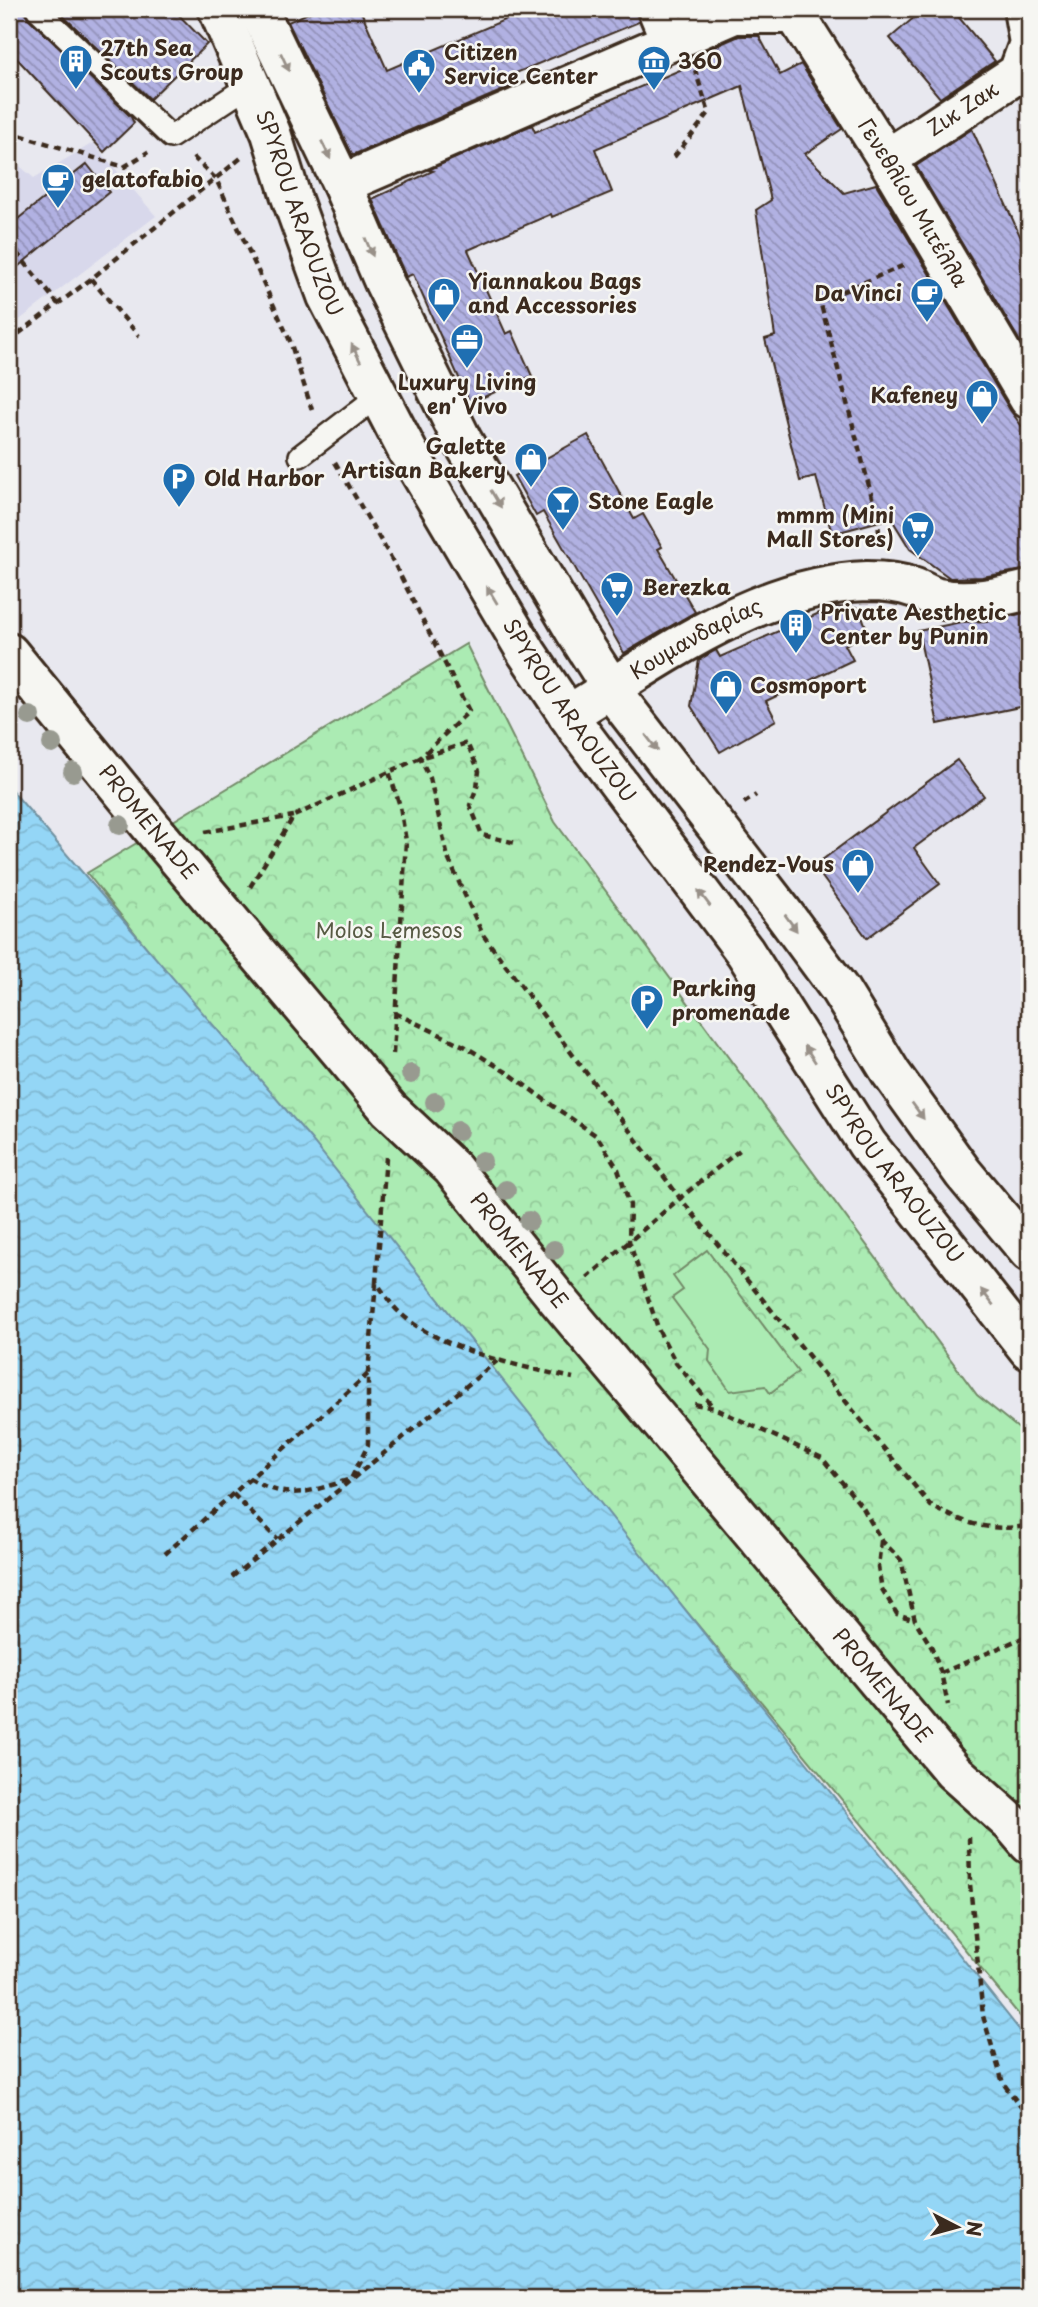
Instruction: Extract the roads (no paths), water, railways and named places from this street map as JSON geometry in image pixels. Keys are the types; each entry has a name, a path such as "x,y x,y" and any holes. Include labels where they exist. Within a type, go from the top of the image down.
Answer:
{"street":[{"name":"SPYROU ARAOUZOU","path":"218,9 271,133 327,296 378,396 527,653 568,715 745,952 867,1144 1029,1350"},
{"name":"SPYROU ARAOUZOU","path":"258,9 342,184 384,282 461,440 575,632 612,688 833,980 891,1073 963,1172 1029,1252"},
{"name":"Ζικ Ζακ","path":"887,159 1018,73 1029,43 1023,9"},
{"path":"342,184 670,28 734,14 794,12"},
{"name":"Γενεθλίου Μιτέλλα","path":"794,12 887,159 1029,399"},
{"name":"Κουμανδαρίας","path":"568,715 691,638 749,610 804,592 866,581 913,587 937,598 960,600 1029,590"},
{"name":"PROMENADE","path":"9,653 162,840 389,1109 452,1168 559,1301 953,1771 1012,1823 1029,1844"}],"lane":[{"path":"37,9 171,137 250,85"},
{"path":"300,456 378,396"}],"water":[{"path":"9,787 311,1139 1029,2042 1029,2298 9,2298"}],"place":[{"name":"27th Sea Scouts Group","path":"76,91"},
{"name":"360","path":"654,92"},
{"name":"Citizen Service Center","path":"419,95"},
{"name":"gelatofabio","path":"58,210"},
{"name":"Yiannakou Bags and Accessories","path":"444,324"},
{"name":"Da Vinci","path":"927,324"},
{"name":"Luxury Living en' Vivo","path":"467,370"},
{"name":"Kafeney","path":"982,426"},
{"name":"Galette Artisan Bakery","path":"531,489"},
{"name":"Old Harbor","path":"179,509"},
{"name":"Stone Eagle","path":"563,532"},
{"name":"mmm (Mini Mall Stores)","path":"918,558"},
{"name":"Berezka","path":"617,618"},
{"name":"Private Aesthetic Center by Punin","path":"796,655"},
{"name":"Cosmoport","path":"726,716"},
{"name":"Rendez-Vous","path":"858,895"},
{"name":"Parking promenade","path":"647,1031"}],"park label":[{"name":"Molos Lemesos","path":"389,931"}]}
